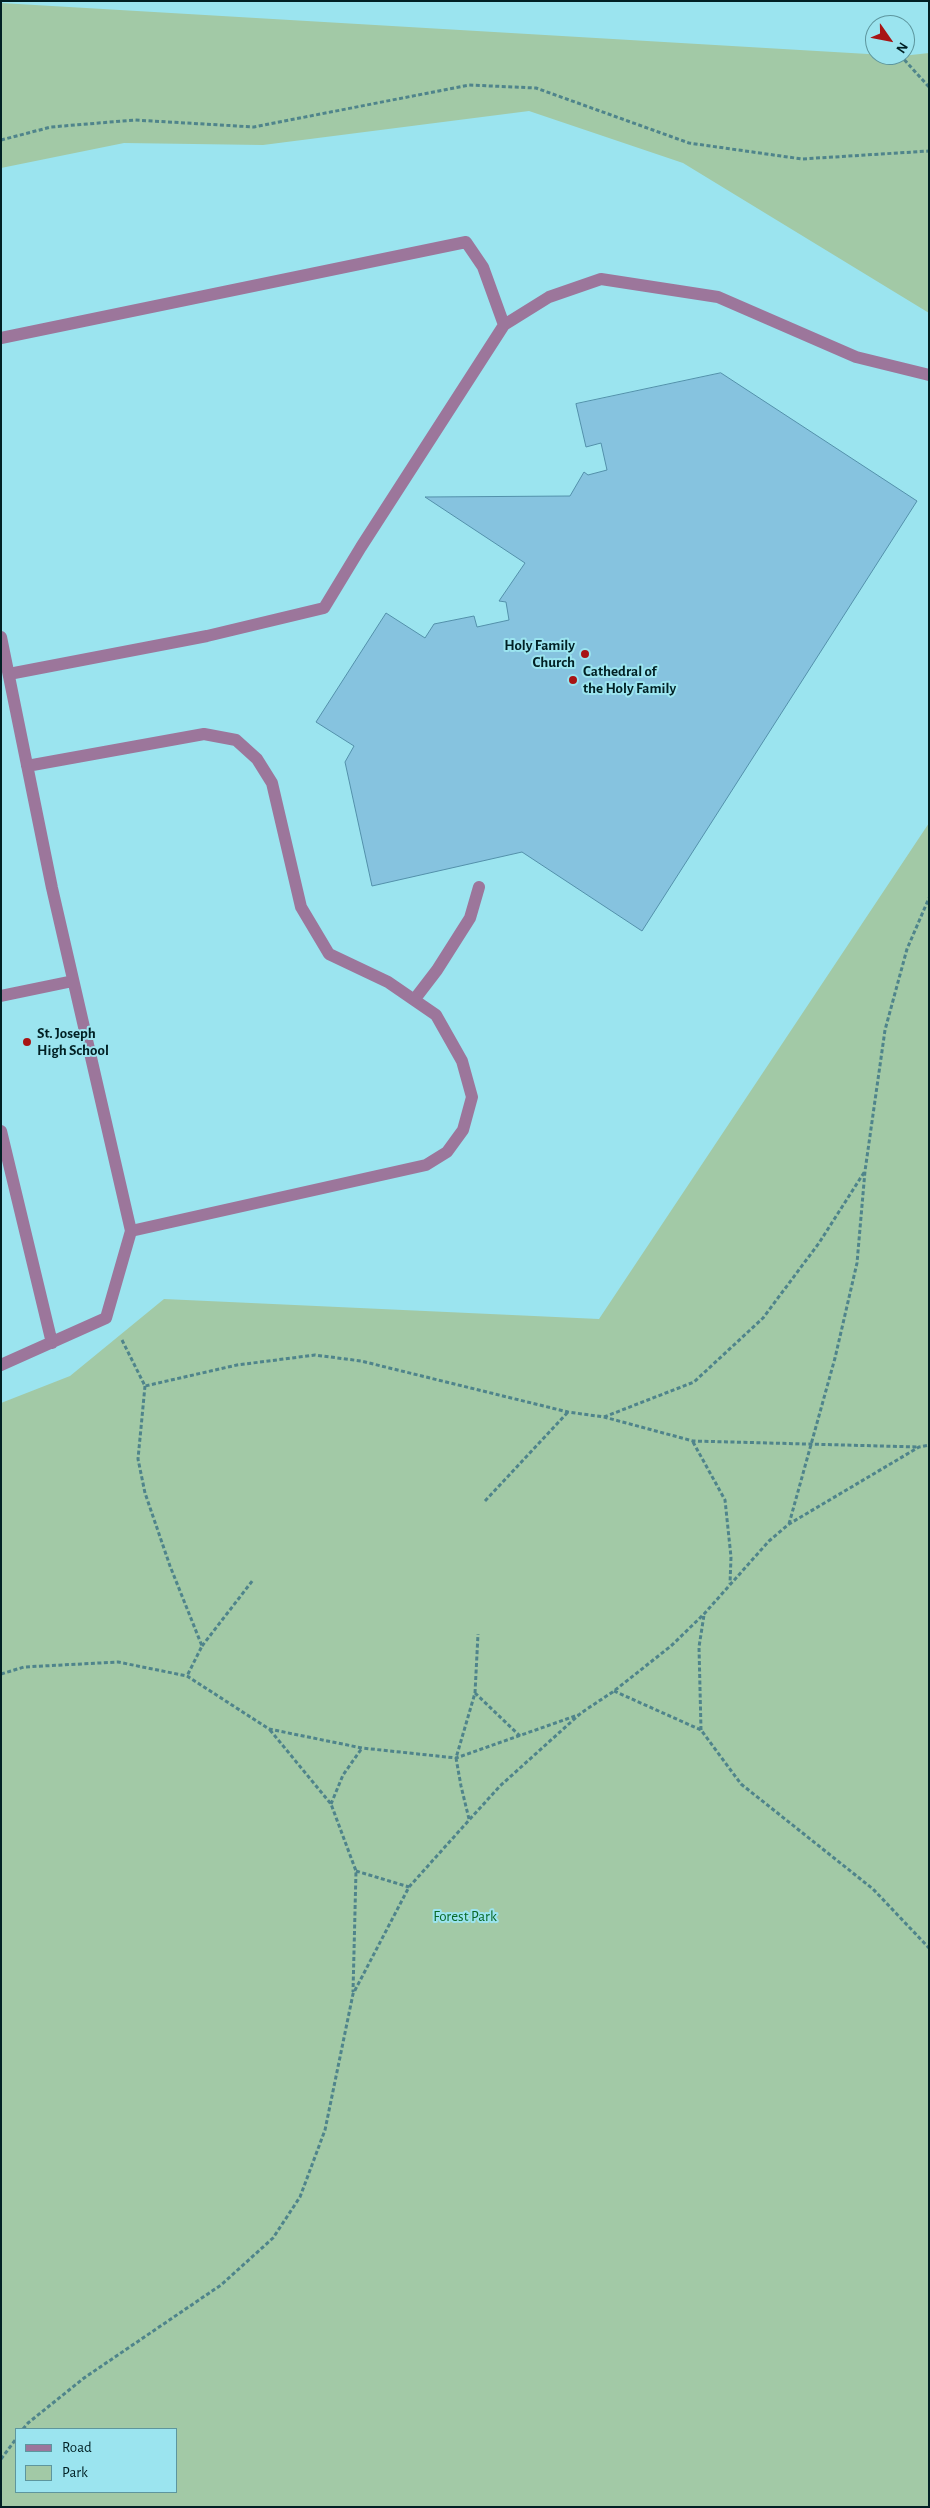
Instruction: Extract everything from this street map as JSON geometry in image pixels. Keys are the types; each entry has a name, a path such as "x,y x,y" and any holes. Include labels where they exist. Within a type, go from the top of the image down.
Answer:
{"lane":[{"path":"1,338 466,242 483,267 504,325"},
{"path":"9,674 206,636 324,608 361,547 504,325 549,297 601,279 718,297 856,357 929,376"},
{"path":"1,637 73,981 131,1231 106,1318 1,1365"},
{"path":"27,766 204,734 236,740 257,759 272,783 301,907 329,954 388,982 436,1015 462,1061 472,1097 463,1130 446,1152 426,1166 131,1231"},
{"path":"414,1000 437,970 470,918 479,887"},
{"path":"1,996 73,981"},
{"path":"1,1132 52,1343"}],"path":[{"path":"909,65 929,87"},
{"path":"1,140 51,127 135,120 254,126 469,85 536,88 689,143 802,159 929,151"},
{"path":"788,1524 812,1445 857,1263 865,1171 885,1030 907,949 929,898"},
{"path":"604,1417 694,1382 763,1318 819,1243 865,1171"},
{"path":"106,1318 126,1344 145,1386 138,1459 145,1493 170,1566 202,1646"},
{"path":"145,1386 237,1365 315,1355 361,1361 568,1412 604,1417 693,1441 920,1447 929,1445"},
{"path":"486,1501 568,1412"},
{"path":"693,1441 725,1500 732,1557 730,1585"},
{"path":"353,1994 408,1887 500,1786 581,1714 614,1691 671,1646 704,1614 769,1541 788,1524 920,1447"},
{"path":"187,1676 202,1646 253,1580"},
{"path":"702,1730 699,1647 704,1614"},
{"path":"470,1819 456,1758 475,1693 478,1634"},
{"path":"1,1674 24,1668 118,1662 187,1676 270,1729 332,1804 356,1871 353,1994 325,2130 300,2197 273,2238 221,2285 84,2378 24,2428"},
{"path":"614,1691 702,1730 741,1784 873,1889 929,1948"},
{"path":"475,1693 520,1736"},
{"path":"270,1729 362,1748 456,1758 581,1714"},
{"path":"332,1804 343,1775 362,1748"},
{"path":"356,1871 408,1887"},
{"path":"1,2460 15,2440"}],"green space":[{"path":"1,3 865,54 865,65 915,65 915,55 929,53 929,313 683,163 529,111 263,145 124,143 1,168"},
{"name":"Forest Park","path":"929,823 929,2507 1,2507 1,1403 70,1376 164,1299 599,1319"}],"building":[{"name":"Cathedral of the Holy Family","path":"721,373 917,501 642,931 522,852 372,886 345,762 354,746 316,722 386,613 425,638 434,624 474,616 477,627 509,620 506,602 499,601 525,563 425,497 570,496 584,472 588,475 607,470 601,443 586,447 576,404"}],"place":[{"name":"Holy Family Church","path":"585,654"},
{"name":"Cathedral of the Holy Family","path":"573,680"},
{"name":"St. Joseph High School","path":"27,1042"}]}
